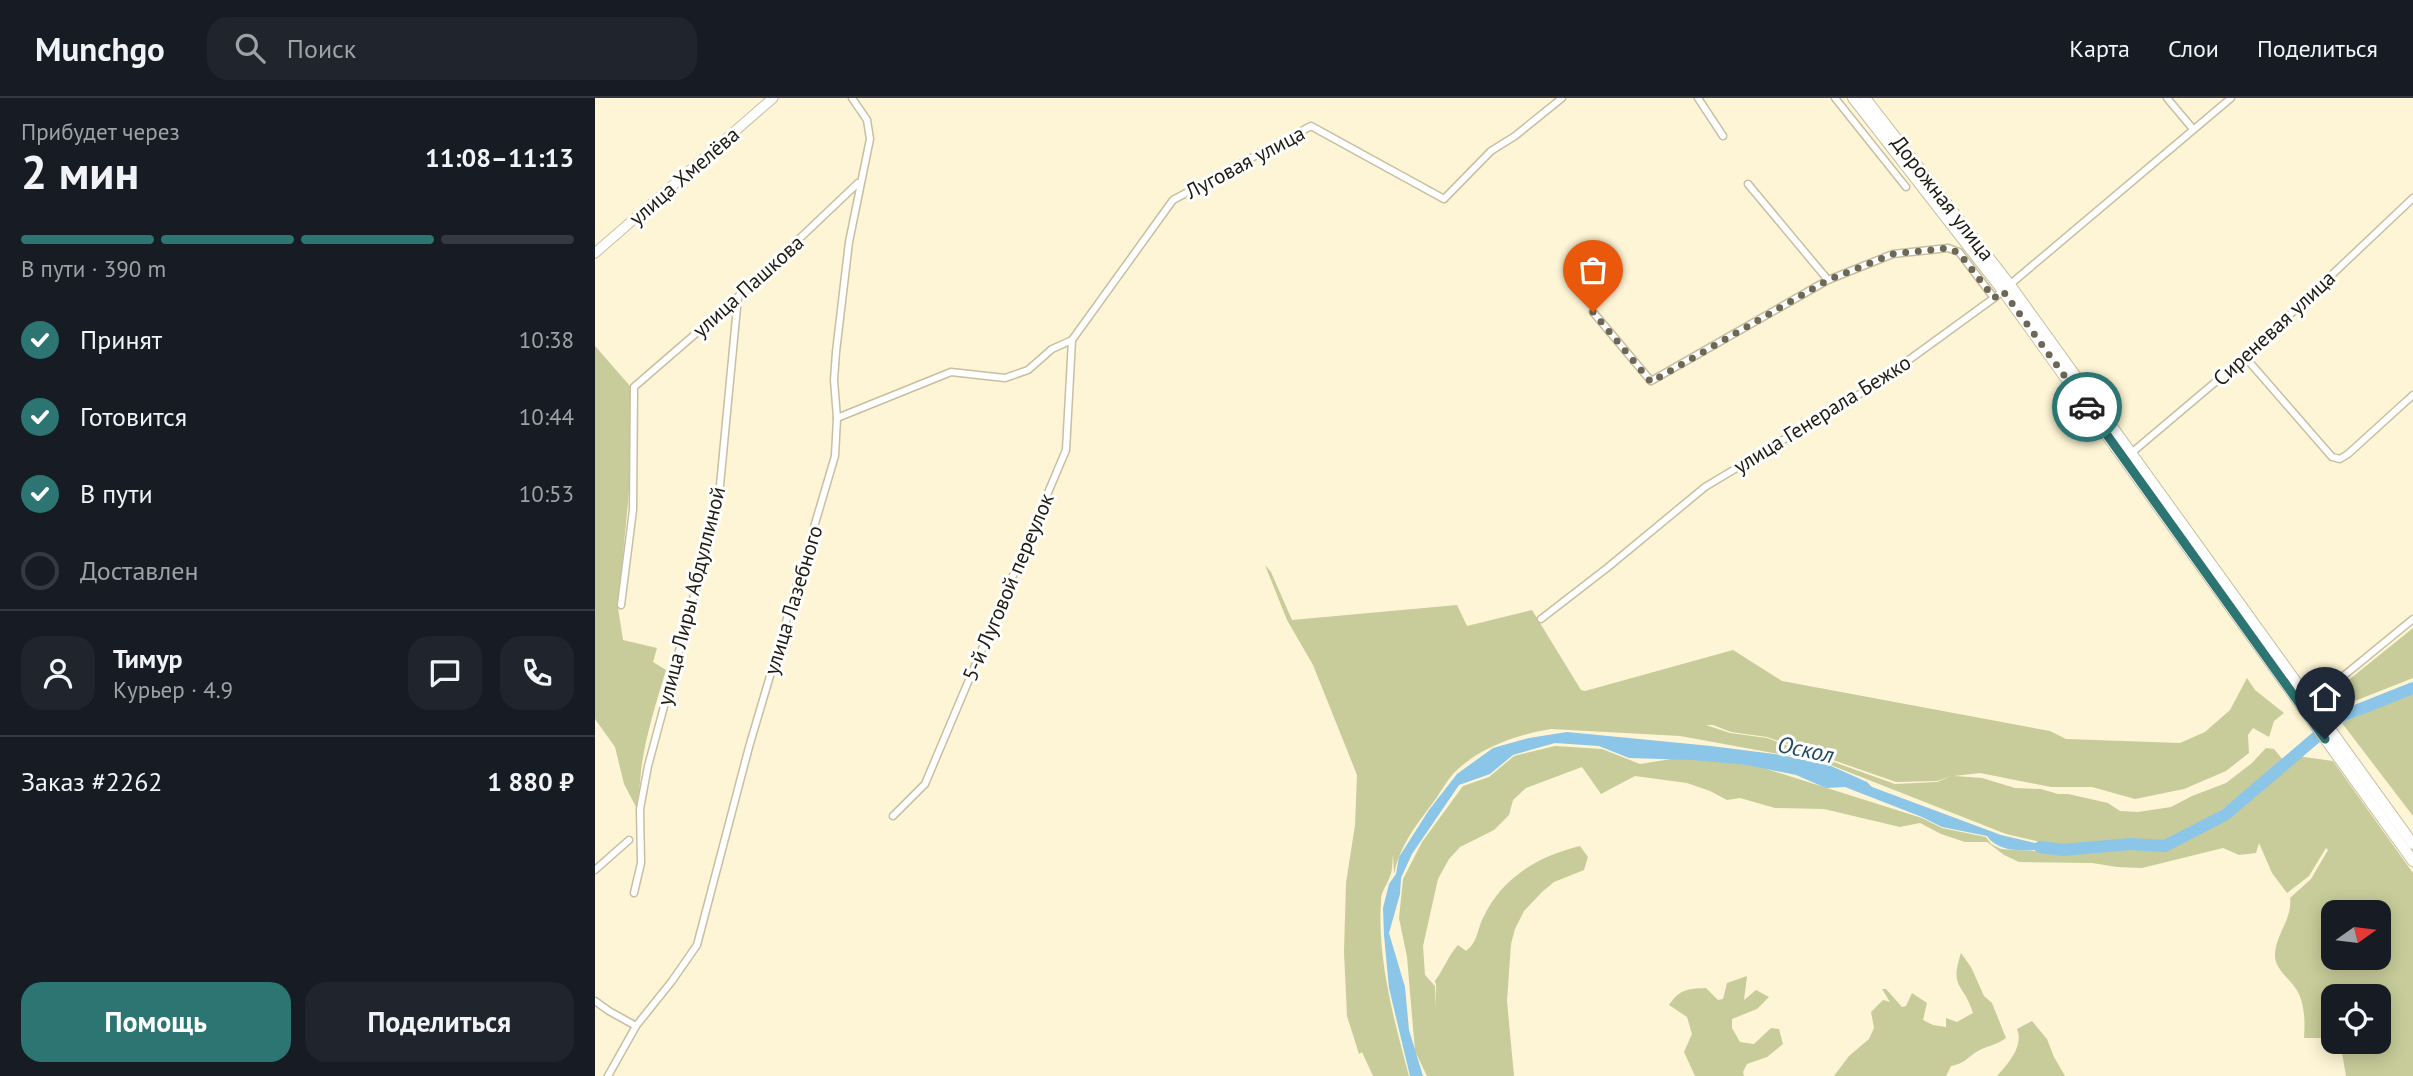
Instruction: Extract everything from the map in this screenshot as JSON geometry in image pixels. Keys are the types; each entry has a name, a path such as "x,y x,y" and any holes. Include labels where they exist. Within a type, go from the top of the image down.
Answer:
{"main road":[{"name":"улица Хмелёва","path":"595,253 773,98"},
{"name":"Дорожная улица","path":"1853,98 2007,288"},
{"name":"Дорожная улица","path":"1865,98 2007,288 2387,816 2413,861"},
{"name":"Дорожная улица","path":"2387,816 2413,844"}],"street":[{"name":"улица Лазебного","path":"608,1076 636,1026 673,981 697,945 749,747 835,456 836,352 849,242 870,138 867,120 852,98"},
{"name":"Луговая улица","path":"837,418 951,372 1005,378 1028,370 1052,349 1073,340 1173,200 1311,126 1444,199 1491,151 1515,136 1562,98"},
{"path":"1698,98 1723,136"},
{"name":"Дорожная улица","path":"1835,98 1906,187"},
{"path":"2167,98 2193,129"},
{"name":"улица Генерала Бежко","path":"1541,619 1705,486 1873,386 1994,298 2231,98"},
{"name":"улица Пашкова","path":"621,605 633,510 634,387 738,297 860,182"},
{"path":"1748,184 1828,280"},
{"name":"Сиреневая улица","path":"2128,456 2245,357 2413,198"},
{"path":"1593,312 1651,382 1828,280 1893,254 1948,248 1959,253 1994,298"},
{"name":"улица Лиры Абдуллиной","path":"634,893 641,863 640,809 648,766 718,506 738,297"},
{"name":"5-й Луговой переулок","path":"893,816 925,784 1066,450 1073,340"},
{"path":"2245,357 2332,457 2340,459 2413,395"},
{"path":"2341,678 2413,619"},
{"path":"595,870 629,840"},
{"path":"595,1000 636,1026"}],"green space":[{"path":"595,346 630,386 630,481 618,608 623,640 657,648 653,662 666,670 652,716 636,807 624,784 615,747 595,719"},
{"path":"1265,565 1271,572 1292,620 1457,605 1467,626 1532,610 1581,690 1585,691 1733,650 1782,681 2050,731 2066,739 2180,743 2205,732 2230,710 2247,678 2255,690 2284,713 2274,721 2269,737 2253,728 2248,735 2249,753 2226,771 2184,789 2135,799 2092,787 2051,787 1980,773 1954,776 1982,778 2015,788 2068,794 2108,803 2120,811 2138,812 2171,807 2226,783 2266,748 2274,749 2283,760 2218,813 2164,842 2132,841 2070,846 2006,834 1823,762 1680,736 1551,729 1514,738 1478,754 1454,773 1408,839 1394,874 1393,855 1391,874 1381,897 1380,923 1388,989 1409,1076 1373,1076 1362,1052 1359,1054 1347,1016 1344,952 1346,883 1355,825 1357,775 1313,665 1287,620","holes":["1706,725 1731,732 1767,737 1896,782 1937,781 1951,776 1937,782 1895,784 1767,738 1730,733"]},
{"path":"2413,628 2413,678 2332,710 2344,689 2340,687"},
{"path":"2413,692 2413,816 2342,723"},
{"path":"1555,746 1602,749 1640,764 1684,757 1757,766 1922,818 1942,828 1986,837 1991,844 2001,849 2063,852 2130,847 2166,848 2226,817 2297,756 2333,761 2413,873 2413,1076 2346,1076 2342,1054 2391,1054 2391,984 2321,984 2321,1038 2304,1038 2301,999 2278,967 2275,949 2289,913 2290,898 2311,879 2328,850 2326,848 2309,876 2287,893 2272,873 2259,843 2256,853 2239,855 2223,848 2142,868 2092,863 2019,862 1987,842 1965,842 1920,823 1900,827 1824,809 1775,808 1740,798 1727,800 1687,783 1635,776 1601,794 1582,767 1526,788 1513,800 1509,815 1494,830 1460,847 1449,859 1438,879 1423,946 1425,975 1435,986 1436,1008 1436,986 1440,1004 1435,981 1458,945 1466,951 1473,944 1491,904 1511,880 1536,862 1565,850 1580,846 1588,857 1584,870 1554,882 1542,892 1524,911 1515,929 1511,944 1507,1001 1514,1076 1427,1076 1415,1051 1407,957 1399,918 1403,879 1422,842 1463,786 1489,777 1514,756"},
{"path":"1961,953 1971,967 1984,996 1992,1003 2006,1038 1951,1066 1946,1076 1834,1076 1849,1056 1869,1039 1874,1028 1871,1012 1883,1000 1890,1002 1882,989 1886,989 1902,1007 1906,1006 1912,993 1927,1003 1923,1020 1933,1025 1946,1027 1946,1018 1957,1022 1973,1013 1957,980"},
{"path":"1747,976 1744,1000 1756,990 1769,997 1757,1009 1732,1019 1732,1028 1740,1042 1754,1044 1771,1028 1779,1029 1783,1044 1767,1057 1747,1064 1744,1076 1695,1076 1684,1052 1692,1034 1687,1017 1669,1005 1681,993 1694,989 1706,988 1718,1000 1723,999 1727,983"},
{"path":"2032,1021 2047,1039 2065,1076 1997,1076 2017,1048 2017,1029"}],"water":[{"path":"1567,732 1782,755 1831,766 1867,782 1872,787 2001,835 2057,848 2019,850 2000,847 1987,836 1942,827 1845,787 1826,788 1796,775 1747,765 1629,758 1599,746 1555,743 1513,755 1490,774 1459,785 1412,854 1401,878 1400,894 1389,933 1405,987 1409,1030 1423,1076 1410,1076 1389,988 1384,935 1383,908 1389,884 1396,874 1399,857 1429,810 1457,774 1493,748 1529,738"}],"waterway":[{"name":"Оскол","path":"2040,847 2063,850 2130,844 2165,846 2225,815 2340,717 2413,688"}],"way so far":[{"path":"1593,312 1651,382 1828,280 1893,254 1948,248 1959,253 1994,298 2003,291 2087,407"}],"route":[{"path":"2087,407 2325,739"}]}
